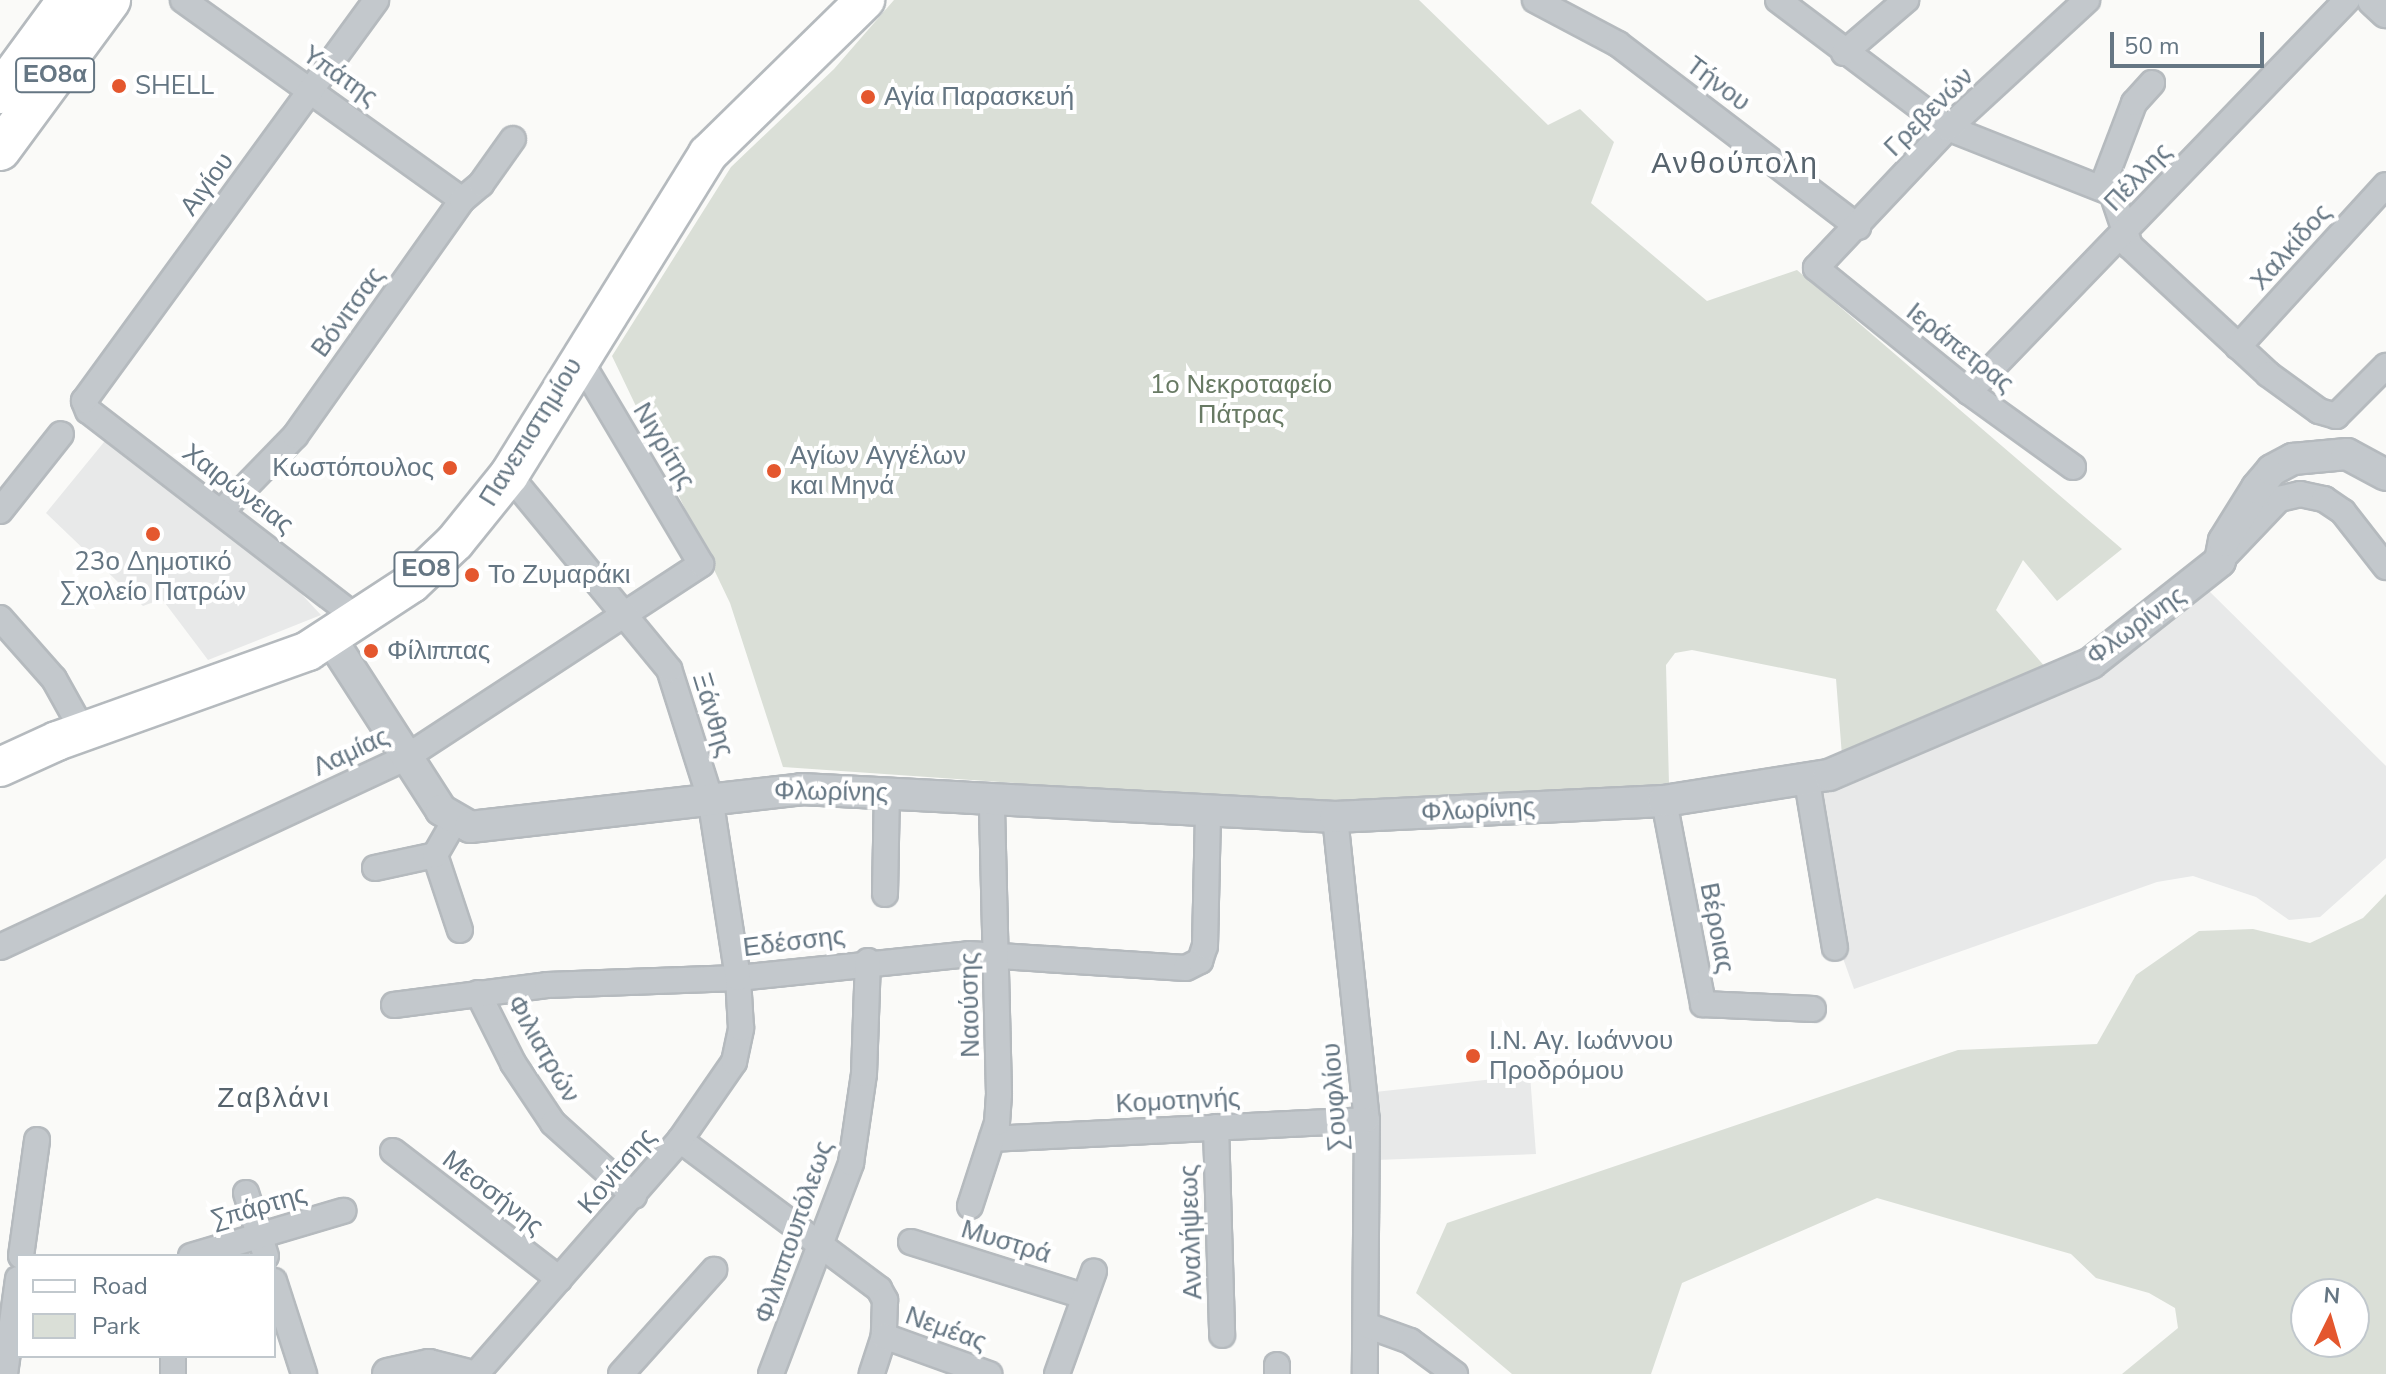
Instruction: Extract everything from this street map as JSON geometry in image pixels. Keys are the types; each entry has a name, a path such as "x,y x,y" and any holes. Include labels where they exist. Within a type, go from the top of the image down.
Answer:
{"highway":[{"name":"ΕΟ8α","path":"0,93 68,0"},
{"name":"ΕΟ8α","path":"0,150 110,0"}],"main road":[{"name":"Πανεπιστημίου","path":"3,759 295,657 346,630 455,542 509,475 578,357 708,154 865,0"}],"street":[{"name":"Υπάτης","path":"183,0 462,200"},
{"name":"Αιγίου","path":"84,401 376,0"},
{"name":"Τήνου","path":"1535,0 1618,44 1858,227"},
{"path":"1778,0 1844,53 1948,128 2102,187 2118,200 2123,232 2138,255 2297,397 2336,416 2386,366"},
{"path":"1844,53 1906,0"},
{"name":"Γρεβενών","path":"1816,268 1858,227 1948,128 2087,0"},
{"name":"Πέλλης","path":"1969,392 2347,0"},
{"path":"2102,187 2134,103 2152,83"},
{"name":"Βόνιτσας","path":"222,511 295,436 462,200 481,184 513,139"},
{"name":"Χαλκίδος","path":"2238,347 2386,185"},
{"name":"Ιεράπετρας","path":"1816,268 1969,392 2073,467"},
{"name":"Νιγρίτης","path":"578,357 701,564"},
{"name":"Χαιρώνειας","path":"84,401 88,411 222,511 346,630"},
{"path":"0,511 8,483 61,434"},
{"path":"2220,561 2224,541 2248,501 2269,473 2289,460 2316,453 2347,454 2386,475"},
{"name":"Ξάνθης","path":"509,475 621,615 669,669 710,798 738,978"},
{"name":"Φλωρίνης","path":"454,822 479,827 801,789 1208,813 1335,817 1664,801 1807,781 2091,663 2220,561 2279,499 2300,494 2324,499 2343,512 2386,567"},
{"name":"Λαμίας","path":"0,947 405,758 701,564"},
{"path":"0,618 54,679 83,731"},
{"path":"346,630 405,758 454,822 435,855 375,868"},
{"path":"1807,781 1835,948"},
{"path":"885,894 887,793"},
{"name":"Ναούσης","path":"970,1206 992,1139 999,1094 992,798"},
{"name":"Βέροιας","path":"1664,801 1703,1004 1813,1009"},
{"name":"Εδέσσης","path":"394,1005 478,993 616,980 738,978 868,961 997,954 1186,968 1200,961 1205,946 1208,813"},
{"name":"Σουφλίου","path":"1335,817 1367,1120 1365,1374"},
{"path":"435,855 460,930"},
{"name":"Φιλιππουπόλεως","path":"771,1374 793,1327 818,1248 838,1209 855,1144 867,1037 868,961"},
{"name":"Κονίτσης","path":"476,1374 680,1140 738,1052 738,978"},
{"name":"Φιλιατρών","path":"478,993 513,1063 553,1123 634,1196"},
{"name":"Κομοτηνής","path":"992,1139 1367,1120"},
{"name":"Αναλήψεως","path":"1216,1127 1222,1335"},
{"path":"21,1254 37,1140"},
{"path":"680,1140 818,1248 879,1289 885,1300 884,1336 872,1374"},
{"name":"Μεσσήνης","path":"393,1151 559,1279"},
{"path":"246,1193 263,1247"},
{"name":"Σπάρτης","path":"207,1254 263,1247 343,1211"},
{"name":"Μυστρά","path":"911,1242 1083,1296"},
{"path":"621,1374 714,1270"},
{"path":"1057,1374 1094,1271"},
{"path":"276,1287 304,1374"},
{"path":"5,1374 16,1294"},
{"path":"1366,1325 1410,1341 1455,1374"},
{"name":"Νεμέας","path":"884,1336 989,1374"},
{"path":"388,1374 429,1365 465,1374"}],"shaded area":[{"name":"23ο Δημοτικό Σχολείο Πατρών","path":"109,436 266,556 321,615 208,660 162,599 143,606 46,513"},
{"path":"2207,589 2386,766 2386,858 2320,917 2289,920 2256,897 2193,876 2157,882 1854,989 1834,933 1814,788"},
{"path":"1530,1075 1536,1154 1376,1160 1375,1092"}],"green space":[{"name":"1o Νεκροταφείο Πάτρας","path":"894,0 1419,0 1548,125 1580,109 1614,142 1591,203 1707,301 1797,270 2122,549 2057,601 2023,560 1996,610 2046,668 1842,756 1836,679 1692,650 1675,653 1666,665 1669,784 1314,804 783,767 730,603 612,356 731,167 834,69"},
{"path":"2386,894 2386,1374 2122,1374 2178,1328 2175,1308 2149,1293 2096,1278 2071,1254 1877,1198 1682,1283 1651,1374 1512,1374 1416,1293 1447,1223 1958,1050 2097,1044 2136,975 2199,931 2253,929 2310,943 2363,918"}],"place":[{"name":"SHELL","path":"119,86"},
{"name":"Αγία Παρασκευή","path":"868,97"},
{"name":"Κωστόπουλος","path":"450,468"},
{"name":"Αγίων Αγγέλων και Μηνά","path":"774,471"},
{"name":"23ο Δημοτικό Σχολείο Πατρών","path":"153,534"},
{"name":"Το Ζυμαράκι","path":"472,575"},
{"name":"Φίλιππας","path":"371,651"},
{"name":"Ι.Ν. Αγ. Ιωάννου Προδρόμου","path":"1473,1056"}],"district":[{"name":"Ανθούπολη","path":"1735,164"},
{"name":"Ζαβλάνι","path":"274,1098"}]}
